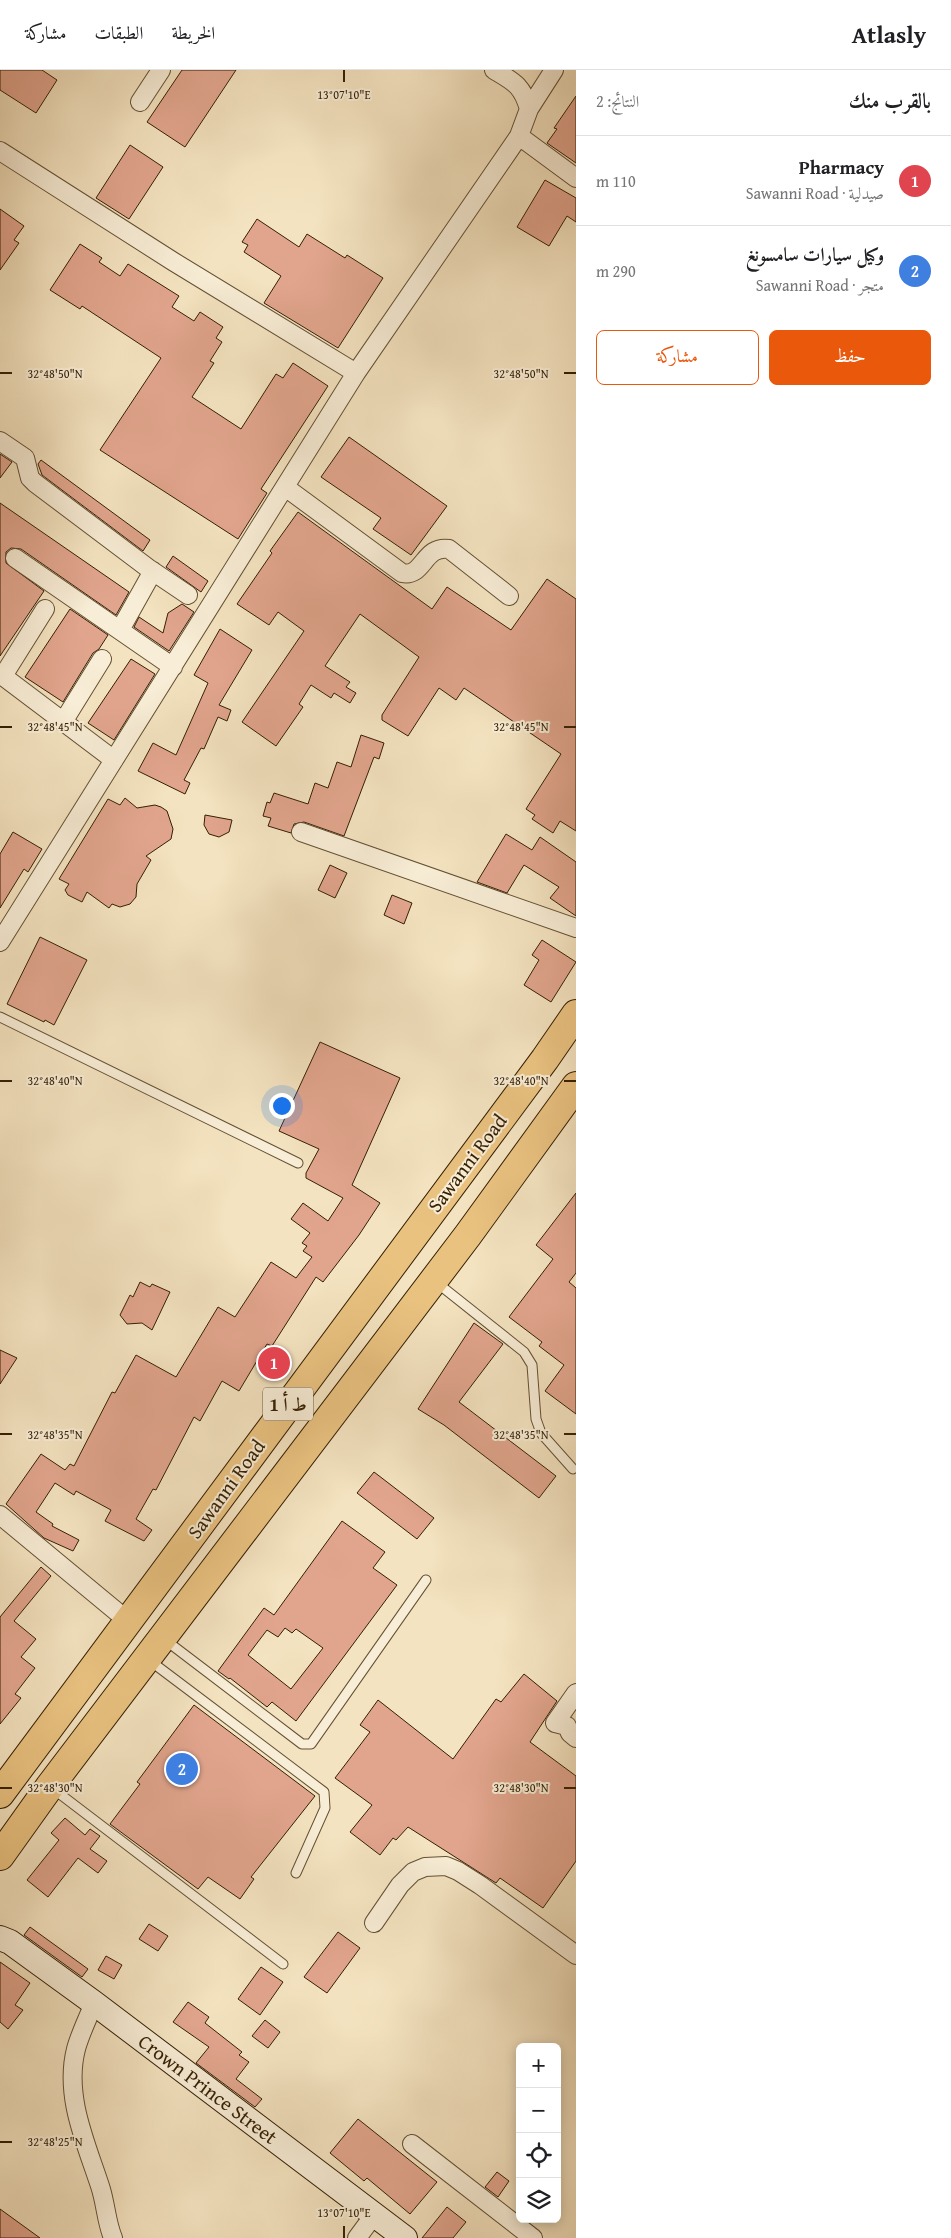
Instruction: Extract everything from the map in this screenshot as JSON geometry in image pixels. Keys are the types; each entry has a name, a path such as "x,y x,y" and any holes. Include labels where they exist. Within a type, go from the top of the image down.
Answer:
{"highway":[{"name":"Sawanni Road","path":"0,1794 545,1059 576,1014"},
{"name":"Sawanni Road","path":"0,1856 50,1786 433,1280 576,1086"}],"main road":[{"name":"Crown Prince Street","path":"3,1942 94,2003 405,2238"}],"street":[{"path":"140,102 161,70"},
{"path":"494,70 513,82 524,93 529,109"},
{"path":"0,942 356,373 519,136 529,109 554,70"},
{"path":"519,136 576,178"},
{"path":"0,151 174,262 356,373"},
{"path":"0,441 25,458 30,478 153,571 188,595"},
{"path":"285,487 402,573 415,572 434,550 449,549 509,596"},
{"path":"15,558 173,667"},
{"path":"120,630 153,571"},
{"path":"46,609 1,675 114,760"},
{"path":"63,722 102,659"},
{"path":"301,832 576,928"},
{"path":"0,1515 128,1621"},
{"path":"576,1694 555,1724 567,1726 570,1733 576,1738"},
{"path":"374,1923 400,1885 413,1872 426,1867 446,1866 480,1885 576,1955"},
{"path":"94,2003 76,2049 73,2086 78,2120 104,2196 106,2216 113,2238"},
{"path":"412,2144 534,2238"},
{"path":"357,2238 374,2215"}],"lane":[{"path":"0,1017 298,1163"},
{"path":"433,1280 524,1352 532,1365 536,1419 541,1433 573,1469"},
{"path":"154,1648 302,1744 311,1744 426,1580"},
{"path":"154,1648 324,1792 325,1808 296,1874"},
{"path":"50,1786 283,1964"}],"building":[{"path":"0,70 42,70 57,80 36,113 0,90"},
{"path":"182,70 236,70 185,147 147,122"},
{"path":"576,96 576,163 547,143 557,129 554,128"},
{"path":"130,145 163,167 129,219 96,198"},
{"path":"545,180 576,198 576,222 567,216 549,246 517,227"},
{"path":"0,209 24,226 14,240 19,243 0,270"},
{"path":"257,219 299,247 307,234 345,258 347,255 383,278 338,348 264,303 281,276 244,252 248,245 242,242"},
{"path":"80,244 102,258 99,262 120,276 128,264 179,296 172,307 194,321 200,312 223,327 216,338 222,342 210,361 214,363 192,397 241,429 276,374 283,378 293,363 328,386 261,489 267,493 238,539 100,450 161,358 82,306 80,309 50,290"},
{"path":"349,437 447,506 411,555 373,529 381,518 321,477"},
{"path":"0,454 12,462 0,478"},
{"path":"41,460 150,540 143,551 42,475 38,464"},
{"path":"0,503 129,592 116,615 21,549 11,548 6,552 6,563 44,591 0,656"},
{"path":"298,512 432,609 447,587 511,630 547,579 576,599 576,831 560,821 553,833 532,819 535,815 526,809 561,754 464,688 456,700 439,688 408,736 382,720 382,715 419,657 360,614 325,666 350,682 346,687 356,693 350,703 334,693 331,698 311,685 299,704 303,707 276,746 242,722 304,631 278,612 269,625 237,604 272,553 270,551"},
{"path":"173,556 208,581 201,592 166,567"},
{"path":"182,604 194,612 169,651 134,627 139,617 163,633 168,613"},
{"path":"70,609 108,635 99,649 93,653 63,702 25,677"},
{"path":"220,629 252,650 219,705 231,710 227,721 218,717 204,749 201,748 184,780 190,783 185,794 138,771 153,743 176,755 208,683 194,675"},
{"path":"131,659 155,674 114,740 88,723"},
{"path":"361,735 384,743 379,759 374,757 344,836 304,822 294,824 291,833 268,826 271,818 263,816 267,802 270,803 274,793 308,804 315,783 328,788 337,762 351,767"},
{"path":"125,798 137,808 155,805 167,811 173,829 171,839 146,856 151,860 137,884 136,897 130,904 120,907 112,904 109,908 87,892 82,902 68,895 65,890 69,884 59,879 108,799 120,805"},
{"path":"205,815 232,820 229,832 219,837 209,834 204,825"},
{"path":"13,832 42,849 28,872 24,869 0,908 0,854"},
{"path":"506,834 532,850 540,837 576,862 576,916 550,898 559,887 524,865 507,893 477,882"},
{"path":"330,865 347,873 335,898 318,890"},
{"path":"392,895 412,903 404,924 384,915"},
{"path":"40,937 87,960 54,1025 7,1004"},
{"path":"542,940 576,962 551,1002 524,985 539,960 532,955"},
{"path":"320,1042 400,1078 352,1185 380,1203 359,1235 323,1282 316,1277 272,1346 267,1344 239,1391 222,1381 200,1421 194,1417 156,1490 153,1489 136,1519 152,1530 144,1541 105,1521 111,1510 76,1491 74,1495 55,1483 36,1512 53,1524 52,1526 79,1540 73,1551 44,1538 6,1504 41,1454 65,1470 70,1464 74,1466 112,1392 115,1393 136,1355 176,1377 218,1307 235,1317 271,1262 296,1278 312,1257 303,1251 307,1246 302,1243 310,1233 291,1219 303,1203 328,1221 343,1198 306,1178 306,1173 319,1149 279,1131"},
{"path":"576,1193 576,1273 569,1282 576,1288 576,1414 545,1391 564,1365 539,1346 542,1342 509,1317 553,1259 536,1245"},
{"path":"140,1282 150,1287 152,1284 170,1292 152,1330 142,1323 127,1324 120,1315 130,1295 133,1297"},
{"path":"474,1323 503,1344 459,1402 556,1476 539,1498 444,1425 418,1409"},
{"path":"0,1350 17,1358 0,1384"},
{"path":"374,1472 434,1518 417,1539 357,1493"},
{"path":"342,1521 385,1552 373,1568 397,1585 296,1721 272,1702 267,1707 218,1671 264,1608 274,1615","holes":["285,1628 292,1633 296,1629 323,1648 291,1689 248,1655 267,1630 278,1637"]},
{"path":"41,1567 51,1576 14,1621 36,1639 21,1657 35,1668 15,1694 21,1698 0,1724 0,1617"},
{"path":"524,1674 557,1701 530,1742 576,1776 576,1861 543,1908 500,1878 496,1883 408,1827 396,1840 393,1838 380,1855 350,1832 372,1805 335,1778 370,1732 360,1725 378,1700 453,1759 496,1699 501,1702"},
{"path":"194,1705 315,1796 251,1877 254,1879 240,1899 208,1877 198,1889 110,1824 140,1784 137,1782"},
{"path":"65,1818 85,1835 90,1829 100,1836 90,1849 107,1861 98,1873 78,1858 48,1897 27,1880 59,1840 51,1833"},
{"path":"149,1924 168,1936 158,1951 139,1939"},
{"path":"30,1927 88,1969 82,1977 24,1935"},
{"path":"338,1932 360,1948 327,1993 304,1977"},
{"path":"106,1956 122,1965 114,1979 98,1970"},
{"path":"0,1962 30,1983 15,2005 23,2010 8,2029 0,2022"},
{"path":"261,1967 283,1982 260,2015 238,1999"},
{"path":"188,2002 209,2017 205,2023 242,2052 239,2055 249,2062 236,2079 262,2099 255,2107 196,2063 209,2047 173,2022"},
{"path":"265,2020 280,2032 268,2048 252,2036"},
{"path":"358,2119 437,2182 410,2214 367,2178 364,2181 330,2153"},
{"path":"497,2172 509,2181 498,2197 485,2187"},
{"path":"447,2207 466,2222 453,2238 422,2238"},
{"path":"0,2209 40,2238 0,2238"}],"place":[{"name":"Pharmacy","path":"274,1363"},
{"name":"وكيل سيارات سامسونغ","path":"182,1769"}]}
